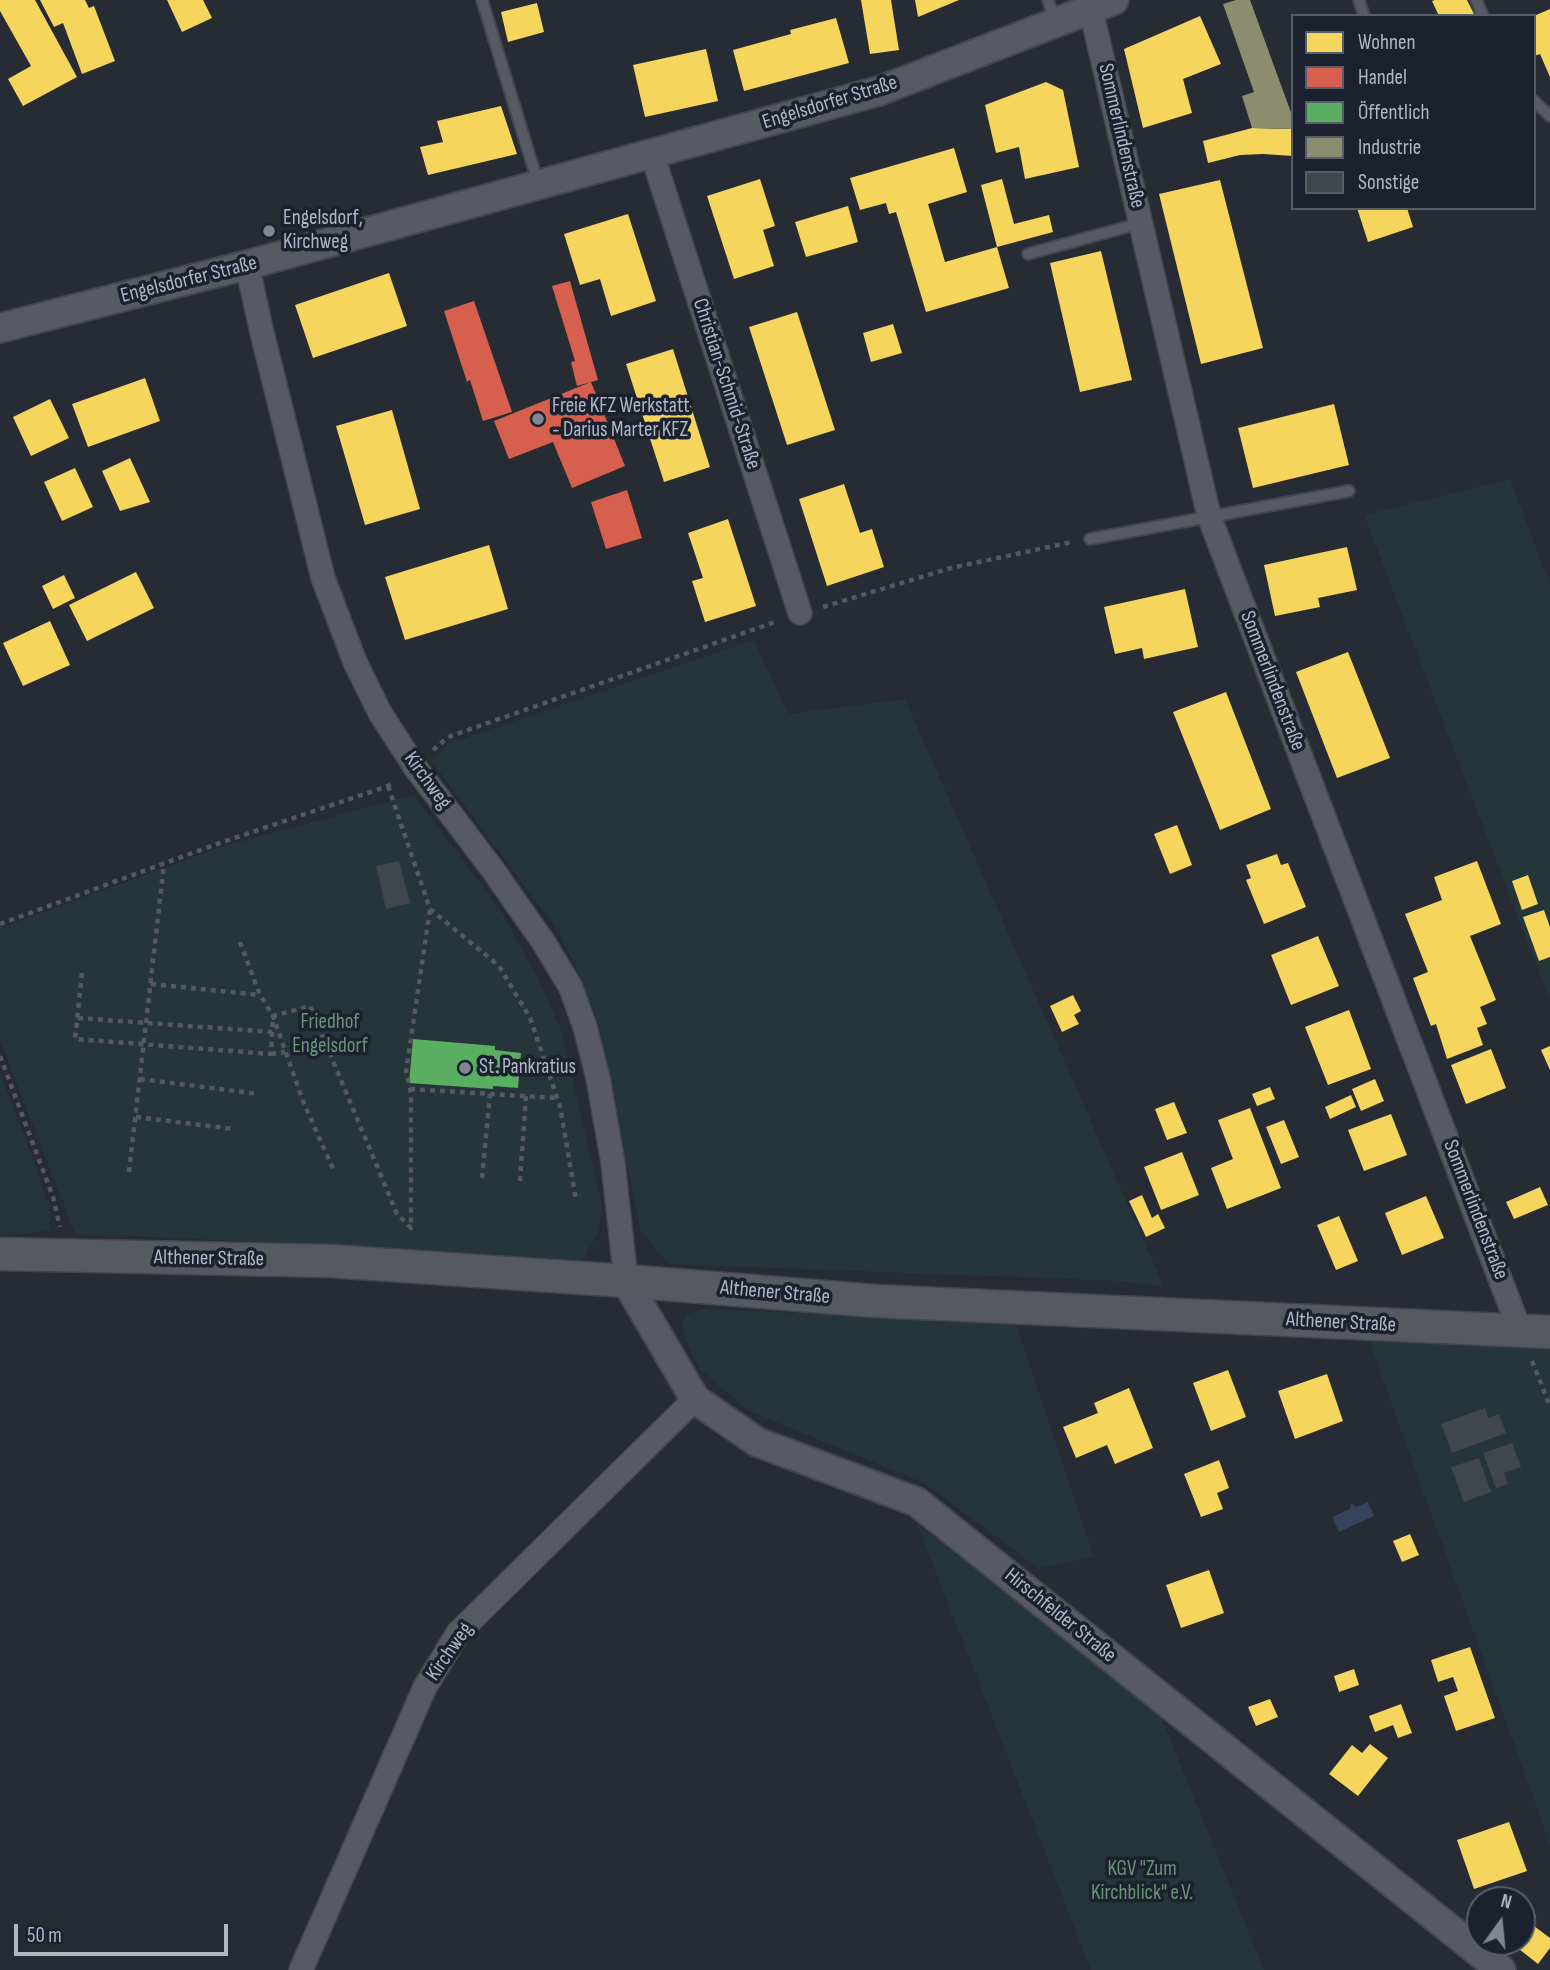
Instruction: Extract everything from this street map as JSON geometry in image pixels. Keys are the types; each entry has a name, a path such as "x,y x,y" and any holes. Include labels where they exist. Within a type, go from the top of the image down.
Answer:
{"main road":[{"name":"Althener Straße","path":"0,1254 330,1261 876,1301 1535,1332"}],"street":[{"name":"Engelsdorfer Straße","path":"0,328 247,265 879,91 1052,12 1103,5"},
{"name":"Sommerlindenstraße","path":"1103,5 1141,223 1209,516 1535,1332"},
{"name":"Christian-Schmid-Straße","path":"652,154 800,613"},
{"name":"Kirchweg","path":"247,265 323,578 355,662 380,713 415,767 493,870 544,943 571,988 585,1027 598,1078 613,1163 626,1281"},
{"name":"Hirschfelder Straße","path":"626,1281 695,1399 757,1442 917,1502 1501,1970"},
{"name":"Kirchweg","path":"301,1970 425,1687 458,1633 695,1399"}],"lane":[{"path":"482,0 539,185"},
{"path":"1536,103 1550,117"},
{"path":"1028,254 1141,223"},
{"path":"1090,539 1349,491"}],"path":[{"path":"0,924 388,786 415,767 448,737 800,613 951,568 1090,539"},
{"path":"272,1016 310,1006 397,1214 411,1228 410,1088 405,1072 430,909 388,786"},
{"path":"130,1172 164,864"},
{"path":"430,909 499,966 530,1018 557,1098 576,1200"},
{"path":"240,942 334,1171"},
{"path":"82,973 75,1039 271,1054 285,1052"},
{"path":"150,984 260,995"},
{"path":"271,1054 272,1016"},
{"path":"78,1018 272,1032"},
{"path":"0,1056 53,1197 67,1255"},
{"path":"140,1079 259,1094"},
{"path":"410,1088 557,1098"},
{"path":"482,1178 489,1094"},
{"path":"520,1181 526,1096"},
{"path":"135,1117 234,1129"},
{"path":"1535,1332 1550,1406"}],"green space":[{"path":"1510,479 1550,585 1550,1001 1364,515"},
{"path":"754,640 788,714 905,699 1164,1287 1122,1281 668,1264 640,1229 599,1024 583,982 558,931 431,760 447,744"},
{"name":"Friedhof Engelsdorf","path":"414,795 503,914 542,986 561,1030 602,1206 599,1232 582,1260 385,1247 75,1234 0,1040 0,928 224,846"},
{"path":"0,1073 50,1211 50,1230 0,1235"},
{"path":"701,1309 1015,1322 1094,1557 1038,1568 924,1483 747,1410 698,1367 682,1324 686,1315"},
{"path":"1369,1341 1550,1349 1550,1844"},
{"name":"KGV \"Zum Kirchblick\" e.V.","path":"917,1524 1160,1714 1264,1970 1091,1970"}],"water":[{"path":"1368,1502 1374,1516 1339,1532 1332,1517 1350,1509 1351,1503 1356,1507"}],"building: Wohnen":[{"path":"0,0 35,0 77,77 23,106 8,79 31,66 0,11"},
{"path":"40,0 85,0 89,8 94,6 115,61 82,74 63,23 54,27"},
{"path":"167,0 203,0 212,18 182,32"},
{"path":"861,0 891,0 899,50 870,54"},
{"path":"915,0 959,0 918,17"},
{"path":"1467,0 1474,14 1438,14 1432,1"},
{"path":"537,3 544,32 508,42 501,12"},
{"path":"1550,9 1550,77 1540,54 1536,55 1536,15"},
{"path":"1200,16 1221,64 1183,79 1192,113 1143,128 1124,49"},
{"path":"836,18 849,63 744,91 733,50 791,34 790,30"},
{"path":"706,49 718,101 645,117 633,65"},
{"path":"1046,82 1063,90 1079,167 1025,179 1019,147 996,153 985,105"},
{"path":"501,106 517,154 428,175 420,147 443,142 437,121"},
{"path":"1252,128 1291,129 1291,156 1240,155 1208,163 1203,141"},
{"path":"954,148 967,192 928,204 945,262 997,247 1009,288 926,312 896,212 889,214 886,203 860,210 850,178"},
{"path":"760,179 775,226 763,230 774,266 734,279 707,196"},
{"path":"1002,179 1014,224 1049,215 1053,232 997,247 981,185"},
{"path":"1220,180 1263,348 1201,364 1159,194"},
{"path":"848,206 858,242 806,257 795,222"},
{"path":"1358,210 1408,210 1413,227 1368,242"},
{"path":"628,214 656,301 611,316 600,279 580,285 564,234"},
{"path":"1101,251 1132,380 1080,392 1050,263"},
{"path":"389,273 407,326 313,358 295,305"},
{"path":"797,312 835,430 787,445 749,327"},
{"path":"893,324 902,353 871,362 863,333"},
{"path":"673,349 710,467 664,482 626,364"},
{"path":"145,378 160,421 88,447 72,404"},
{"path":"50,399 69,438 31,456 13,417"},
{"path":"1334,404 1349,465 1253,488 1238,428"},
{"path":"392,410 420,509 365,525 336,426"},
{"path":"130,458 150,502 120,511 102,471"},
{"path":"75,468 93,507 62,521 44,482"},
{"path":"844,484 860,533 872,529 884,567 827,586 799,499"},
{"path":"728,519 756,606 705,622 692,581 703,578 688,533"},
{"path":"489,545 508,609 405,640 385,577"},
{"path":"1347,547 1357,590 1318,598 1320,607 1275,616 1264,565"},
{"path":"136,572 154,608 87,641 69,605"},
{"path":"64,575 75,598 53,609 42,586"},
{"path":"1185,589 1198,647 1144,659 1142,648 1115,654 1104,607"},
{"path":"50,621 70,665 23,686 3,643"},
{"path":"1348,652 1390,758 1337,778 1296,672"},
{"path":"1226,692 1271,809 1220,830 1173,712"},
{"path":"1177,825 1192,865 1170,874 1154,834"},
{"path":"1277,854 1281,865 1288,863 1306,907 1264,924 1246,880 1251,878 1246,865"},
{"path":"1477,861 1501,924 1470,936 1496,1000 1480,1007 1487,1024 1477,1028 1483,1045 1447,1059 1436,1024 1431,1026 1413,978 1428,972 1405,914 1442,900 1434,877"},
{"path":"1528,875 1538,904 1522,910 1512,881"},
{"path":"1544,910 1550,927 1550,957 1539,961 1523,917"},
{"path":"1318,936 1339,986 1291,1005 1271,955"},
{"path":"1073,995 1081,1011 1074,1015 1079,1024 1062,1032 1050,1006"},
{"path":"1349,1010 1371,1069 1328,1085 1305,1027"},
{"path":"1550,1046 1550,1070 1541,1050"},
{"path":"1491,1049 1506,1088 1466,1104 1451,1065"},
{"path":"1375,1079 1384,1101 1361,1111 1352,1089"},
{"path":"1270,1087 1275,1099 1257,1106 1252,1094"},
{"path":"1351,1095 1356,1107 1330,1119 1325,1107"},
{"path":"1174,1102 1187,1133 1167,1140 1155,1109"},
{"path":"1250,1108 1281,1188 1227,1209 1211,1168 1233,1159 1218,1120"},
{"path":"1391,1114 1407,1155 1364,1171 1348,1130"},
{"path":"1284,1120 1299,1157 1281,1164 1266,1127"},
{"path":"1182,1152 1199,1195 1161,1210 1144,1167"},
{"path":"1540,1187 1548,1205 1514,1219 1506,1202"},
{"path":"1142,1195 1152,1218 1158,1214 1165,1228 1146,1237 1129,1201"},
{"path":"1426,1196 1444,1238 1402,1255 1385,1213"},
{"path":"1339,1216 1358,1261 1336,1270 1317,1225"},
{"path":"1228,1370 1246,1417 1211,1431 1193,1383"},
{"path":"1327,1374 1343,1421 1295,1439 1278,1391"},
{"path":"1129,1388 1153,1448 1115,1464 1107,1445 1076,1458 1063,1427 1098,1413 1094,1403"},
{"path":"1219,1460 1229,1488 1217,1493 1223,1509 1201,1517 1184,1474"},
{"path":"1410,1534 1419,1555 1402,1562 1393,1541"},
{"path":"1209,1570 1224,1613 1181,1628 1166,1585"},
{"path":"1470,1647 1495,1718 1456,1731 1444,1696 1458,1691 1453,1677 1438,1682 1431,1660"},
{"path":"1354,1669 1359,1685 1339,1692 1334,1676"},
{"path":"1270,1699 1278,1717 1256,1726 1248,1707"},
{"path":"1401,1704 1412,1733 1398,1738 1393,1725 1375,1732 1369,1716"},
{"path":"1370,1744 1388,1758 1358,1796 1329,1774 1352,1745 1362,1753"},
{"path":"1509,1822 1527,1871 1483,1886 1473,1886 1457,1840"},
{"path":"1536,1928 1550,1938 1550,1948 1538,1964 1528,1956 1536,1956"}],"building: Handel":[{"path":"570,281 598,380 577,386 571,362 575,361 552,286"},
{"path":"474,301 512,412 483,421 444,311"},
{"path":"591,382 625,466 572,488 553,442 509,459 494,421"},
{"path":"627,490 642,538 606,549 591,502"}],"building: Öffentlich":[{"name":"St. Pankratius","path":"413,1039 495,1046 495,1050 521,1053 518,1088 493,1086 493,1089 409,1083"}],"building: Industrie":[{"path":"1250,0 1291,113 1291,129 1252,128 1242,96 1254,92 1223,4"}],"building: Sonstige":[{"path":"399,861 410,903 386,909 376,866"},
{"path":"1485,1408 1488,1418 1499,1414 1506,1433 1452,1453 1441,1424"},
{"path":"1512,1443 1521,1467 1504,1473 1508,1484 1496,1488 1483,1453"},
{"path":"1479,1458 1491,1492 1464,1502 1451,1467"}],"place":[{"name":"Engelsdorf, Kirchweg","path":"269,231"},
{"name":"Freie KFZ Werkstatt - Darius Marter KFZ","path":"538,419"},
{"name":"St. Pankratius","path":"465,1068"}]}
